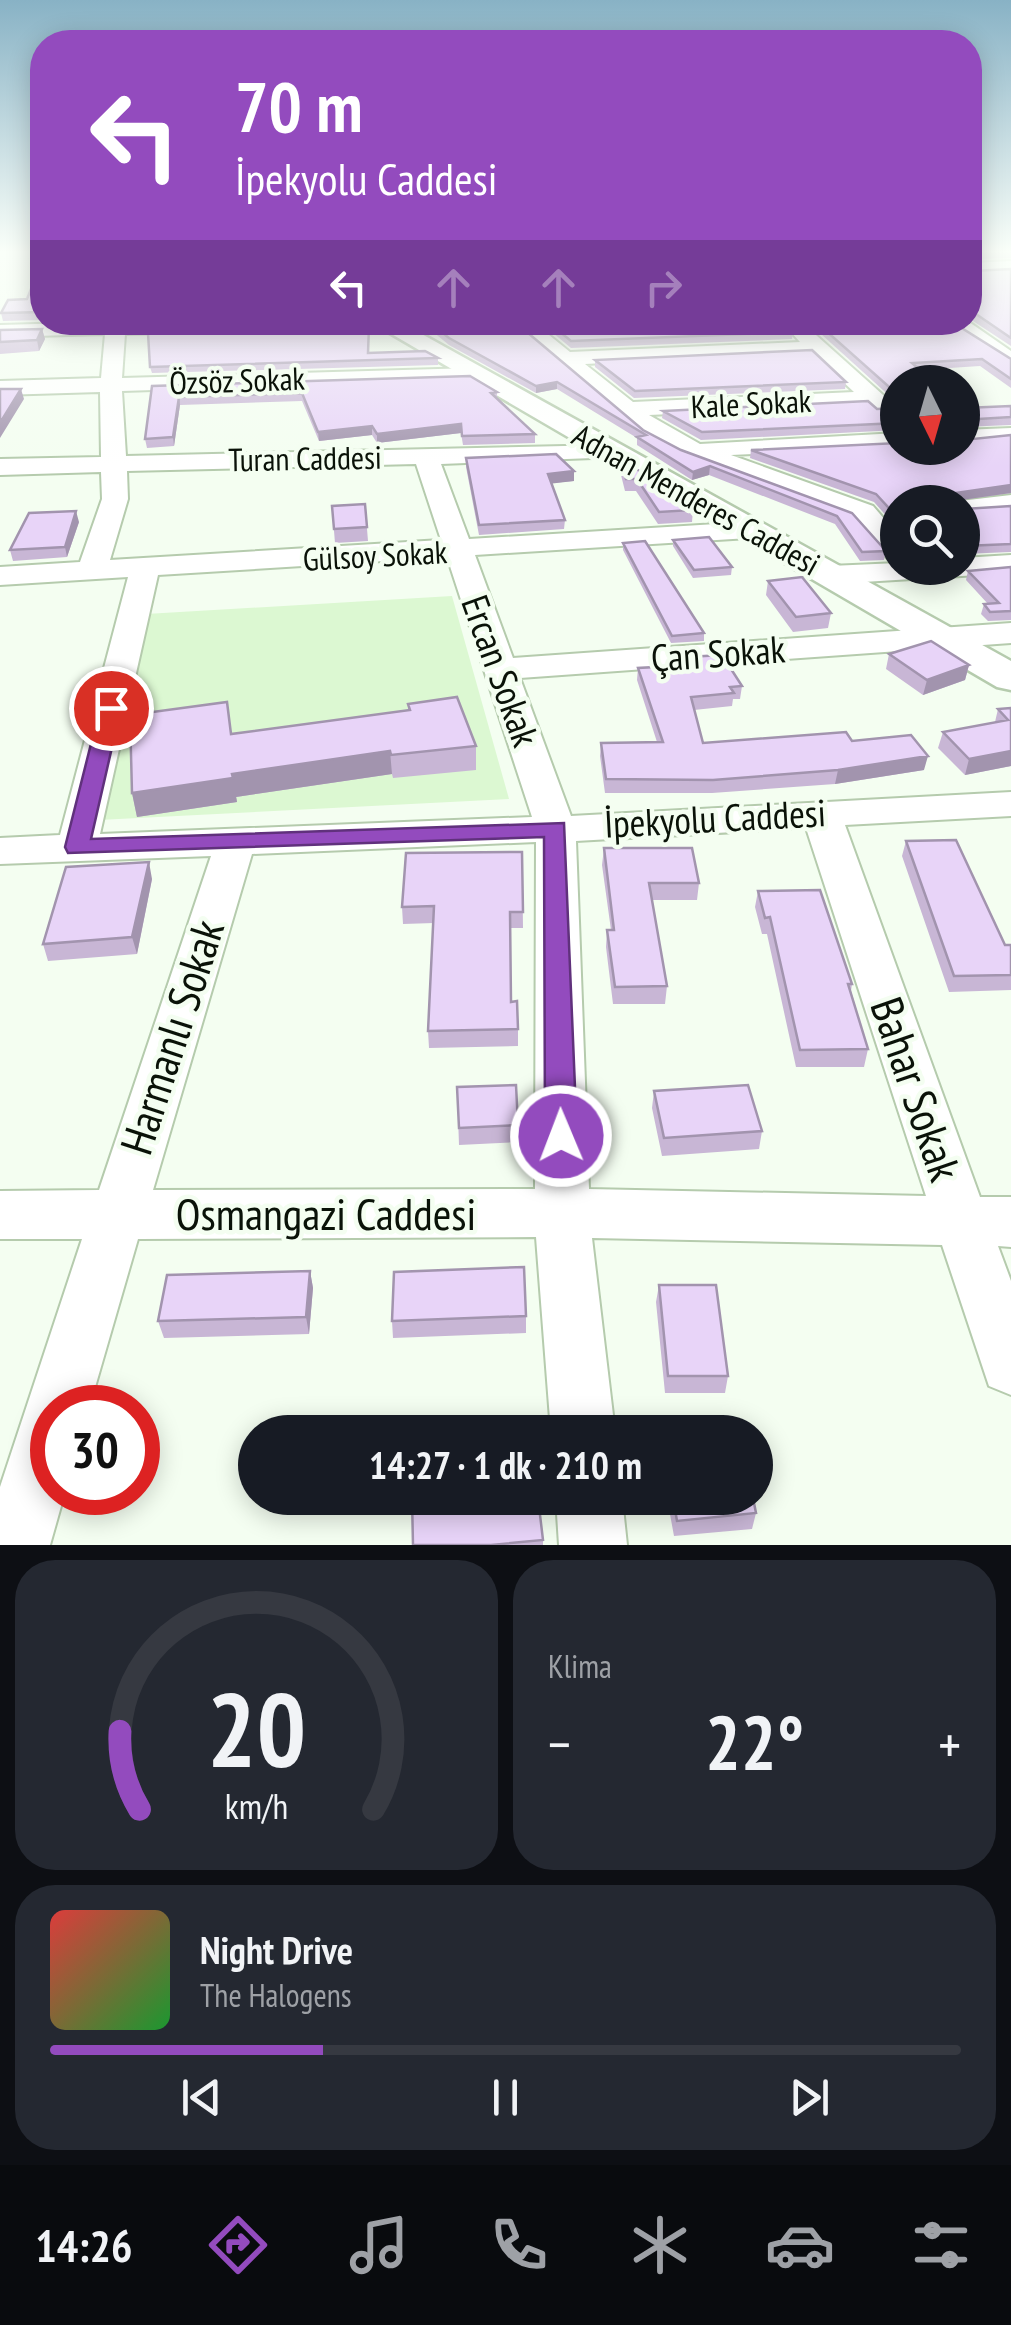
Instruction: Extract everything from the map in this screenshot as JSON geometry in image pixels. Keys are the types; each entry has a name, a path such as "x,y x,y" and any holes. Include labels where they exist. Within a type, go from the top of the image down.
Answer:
{"street":[{"path":"0,331 30,329"},
{"path":"92,571 115,499 110,385 115,335"},
{"name":"Adnan Menderes Caddesi","path":"405,335 1011,678"},
{"path":"535,335 628,410 690,450 863,512 880,511"},
{"path":"805,335 880,404"},
{"path":"974,335 1011,360"},
{"path":"564,359 818,347"},
{"name":"Özsöz Sokak","path":"0,388 473,374"},
{"name":"Kale Sokak","path":"628,410 874,398"},
{"path":"980,437 1011,436"},
{"path":"690,450 880,441"},
{"name":"Turan Caddesi","path":"0,468 610,452"},
{"name":"Ercan Sokak","path":"426,456 556,828 562,1213 581,1415"},
{"path":"980,505 1011,503"},
{"path":"863,512 880,532"},
{"name":"Gülsoy Sokak","path":"0,576 457,551 749,530"},
{"path":"980,567 1011,564"},
{"path":"77,847 144,568"},
{"path":"830,576 880,568"},
{"name":"Çan Sokak","path":"500,669 1011,633"},
{"name":"İpekyolu Caddesi","path":"0,851 1011,804"},
{"name":"Bahar Sokak","path":"821,813 986,1221 1011,1365"},
{"name":"Harmanlı Sokak","path":"64,1385 114,1214 236,840"},
{"name":"Osmangazi Caddesi","path":"0,1216 562,1213 986,1221"},
{"path":"16,1545 30,1498"},
{"path":"591,1515 594,1545"}],"shaded area":[{"path":"452,596 509,799 99,820 146,614"}],"building":[{"path":"988,322 1011,322 1011,338"},
{"path":"30,329 30,335 39,335 37,340 0,342 0,330"},
{"path":"148,335 369,335 368,353 425,351 438,358 150,367"},
{"path":"445,335 530,335 643,430 681,450 852,513 880,544 880,551 862,552 837,516 710,466 693,472 637,437 646,435 557,382 536,386"},
{"path":"564,335 719,335 571,341"},
{"path":"831,335 973,335 1011,359 1011,379 982,359 912,363 914,365 880,365 880,379"},
{"path":"812,350 846,382 635,391 595,360"},
{"path":"470,376 497,392 491,393 535,434 462,436 461,424 377,434 372,426 318,432 302,393 179,397 173,437 145,439 152,386"},
{"path":"0,389 21,389 0,423"},
{"path":"868,401 877,409 880,424 702,432 663,411"},
{"path":"1011,406 1011,417 980,419 980,407"},
{"path":"1011,435 1011,485 980,490 980,485 880,485 880,498 751,450 880,444 880,465 980,465 980,438"},
{"path":"556,454 574,471 548,474 565,520 479,525 466,458"},
{"path":"620,460 682,495 693,510 659,512 637,479 626,479"},
{"path":"365,504 367,527 334,529 332,506"},
{"path":"1011,506 1011,544 980,545 980,508"},
{"path":"76,511 65,547 10,550 29,513"},
{"path":"709,537 732,567 694,570 673,540"},
{"path":"645,541 704,633 672,636 623,543"},
{"path":"1011,567 1011,611 990,612 984,604 999,603 980,583 980,570"},
{"path":"802,577 831,613 796,617 768,581"},
{"path":"931,641 969,665 927,680 889,654"},
{"path":"722,655 742,686 730,687 734,693 691,697 703,743 846,732 852,741 911,735 928,756 838,770 713,780 606,779 601,743 663,742 638,668 692,665 688,657"},
{"path":"457,697 476,746 391,755 390,751 132,793 130,715 227,702 231,734 410,710 408,704"},
{"path":"1011,708 1011,751 969,759 943,732 1008,720 998,709"},
{"path":"956,840 1005,945 1011,945 1011,975 954,976 906,841"},
{"path":"604,848 692,848 699,883 649,883 667,986 615,987 607,930 614,930"},
{"path":"522,852 523,912 510,912 511,1002 517,1001 518,1029 428,1031 434,906 402,907 406,853"},
{"path":"149,862 132,937 43,944 66,867"},
{"path":"820,890 852,984 848,984 868,1049 800,1050 770,917 765,918 758,891"},
{"path":"516,1085 518,1125 459,1128 457,1087"},
{"path":"748,1085 762,1131 664,1138 654,1091"},
{"path":"524,1267 526,1316 392,1321 394,1272"},
{"path":"310,1271 306,1317 158,1321 167,1275"},
{"path":"659,1285 716,1285 728,1376 668,1376"},
{"path":"412,1515 540,1515 543,1540 413,1545"},
{"path":"676,1515 736,1515 677,1521"}],"route":[{"path":"111,708 77,847 556,828 561,1136"}]}
